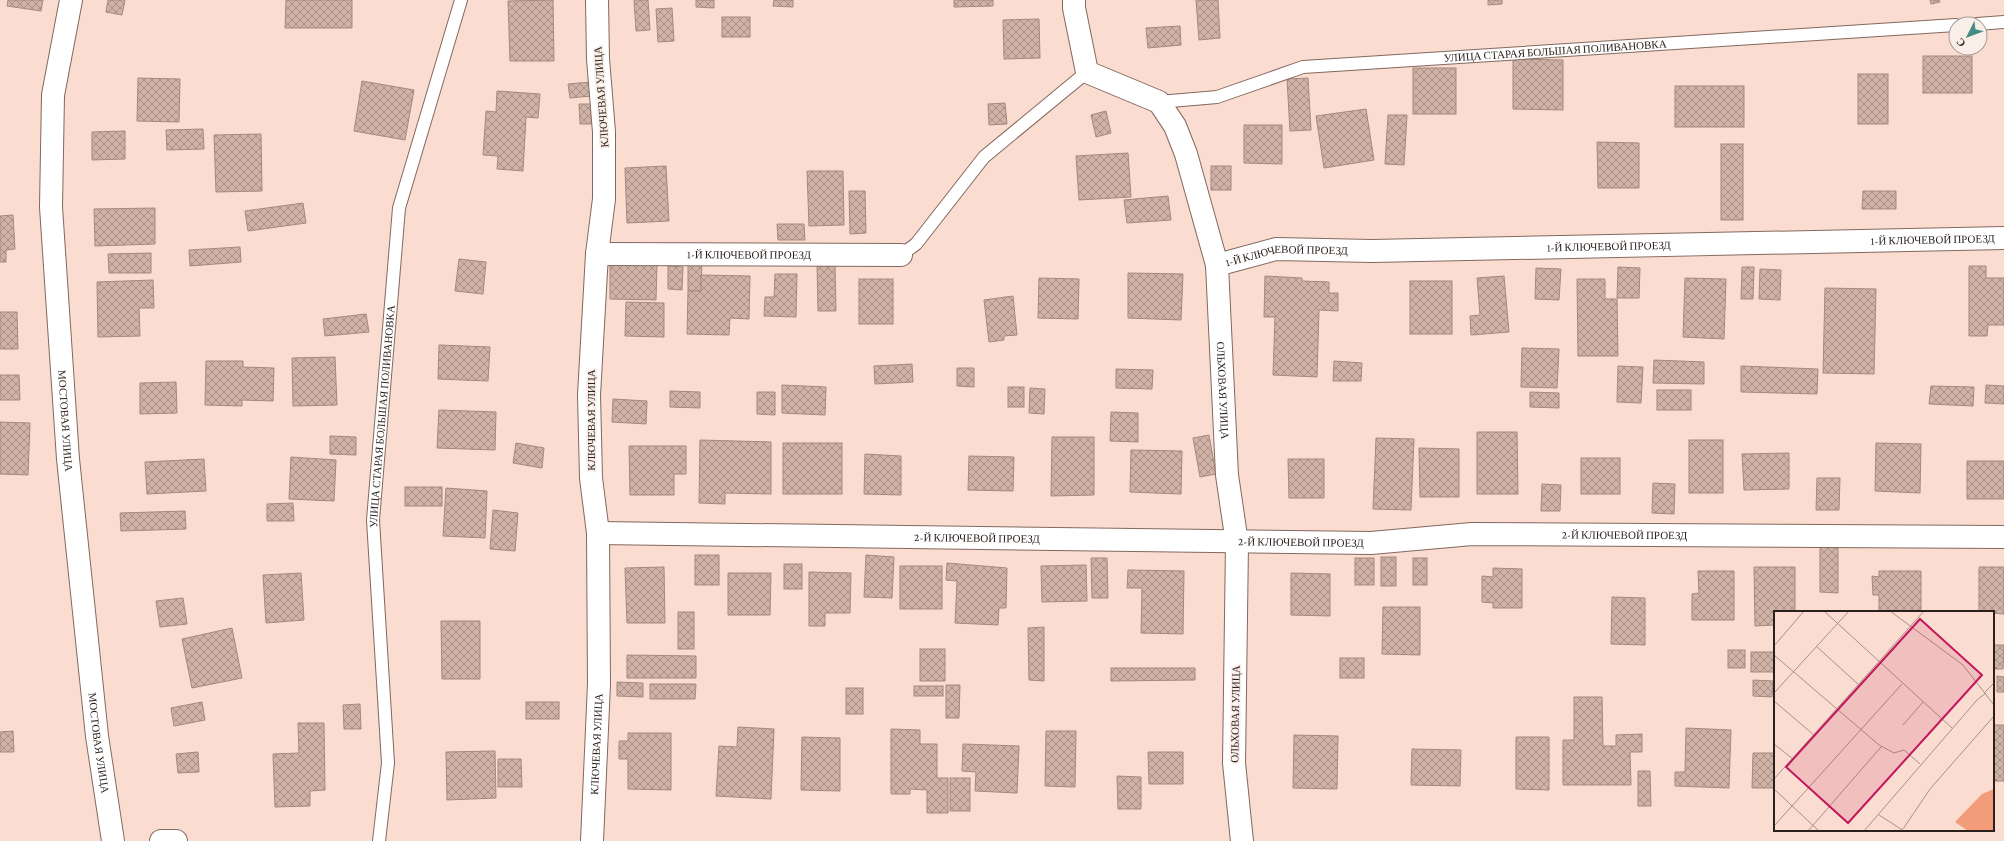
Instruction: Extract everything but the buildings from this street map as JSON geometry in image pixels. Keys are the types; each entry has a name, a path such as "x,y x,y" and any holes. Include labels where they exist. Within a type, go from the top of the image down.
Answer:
{"street":[{"name":"МОСТОВАЯ УЛИЦА","path":"71,0 54,95 51,207 68,459 96,736 113,841"},
{"name":"КЛЮЧЕВАЯ УЛИЦА","path":"592,841 599,684 598,533 591,478 589,395 597,254 604,199 604,132 598,59 597,0"},
{"path":"1074,0 1074,8 1087,72 1159,102"},
{"name":"ОЛЬХОВАЯ УЛИЦА","path":"1159,102 1175,126 1186,154 1217,265 1227,475 1238,543 1234,763 1242,841"},
{"name":"1-Й КЛЮЧЕВОЙ ПРОЕЗД","path":"1217,265 1276,249 1372,251 2004,238"},
{"name":"1-Й КЛЮЧЕВОЙ ПРОЕЗД","path":"597,254 901,255"},
{"name":"2-Й КЛЮЧЕВОЙ ПРОЕЗД","path":"598,533 1238,543 1371,543 1472,534 2004,537"},
{"path":"162,841 176,841"}],"lane":[{"name":"УЛИЦА СТАРАЯ БОЛЬШАЯ ПОЛИВАНОВКА","path":"379,841 388,763 373,520 399,208 460,0"},
{"path":"1988,23 2004,22"},
{"name":"УЛИЦА СТАРАЯ БОЛЬШАЯ ПОЛИВАНОВКА","path":"1159,102 1217,97 1303,66 1948,26"},
{"path":"901,255 916,244 984,157 1087,72"}]}
